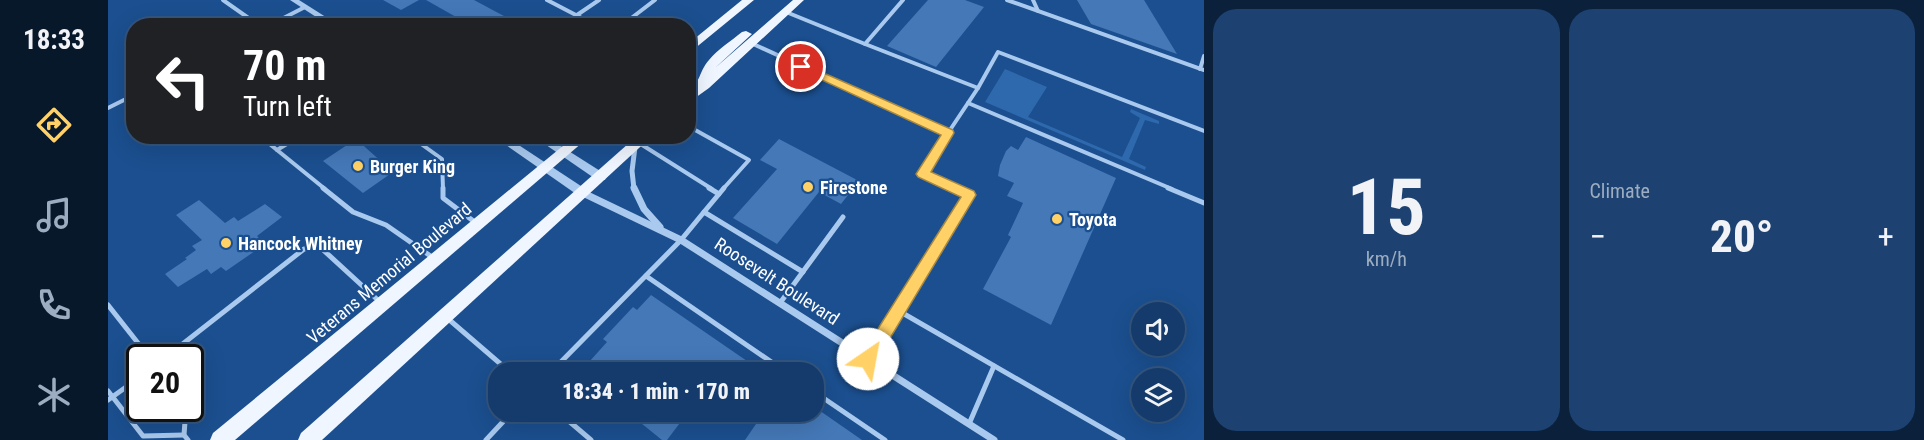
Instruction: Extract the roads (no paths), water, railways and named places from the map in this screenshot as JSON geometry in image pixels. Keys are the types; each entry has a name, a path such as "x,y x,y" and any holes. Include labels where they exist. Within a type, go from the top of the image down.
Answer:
{"main road":[{"path":"696,43 749,0"},
{"path":"705,85 704,76 707,68 786,6 799,0"},
{"path":"696,92 750,44 786,6"},
{"name":"Veterans Memorial Boulevard","path":"220,440 575,144"},
{"path":"308,440 638,144"}],"street":[{"path":"294,0 323,18"},
{"name":"Roosevelt Boulevard","path":"509,144 583,193 681,240 994,440"},
{"path":"550,144 601,177"},
{"name":"Roosevelt Boulevard","path":"640,144 632,183 636,198 647,215 662,229"}],"lane":[{"path":"224,0 249,18"},
{"path":"547,0 582,18"},
{"path":"577,15 599,0"},
{"path":"631,18 655,0"},
{"path":"865,44 903,0"},
{"path":"1008,0 1202,69 1204,56"},
{"path":"1033,0 1038,11"},
{"path":"786,6 865,44 978,88"},
{"path":"284,18 305,7"},
{"path":"750,44 948,133"},
{"path":"868,359 970,195 923,174 978,88 998,52 1204,131"},
{"path":"108,108 126,99"},
{"path":"968,103 1204,203"},
{"path":"561,362 681,240 748,160 696,131"},
{"path":"270,144 353,212 386,225 435,260"},
{"path":"277,150 287,144"},
{"path":"421,144 442,159 443,198 478,224"},
{"path":"643,144 719,194"},
{"path":"704,212 803,272"},
{"path":"780,303 843,217"},
{"path":"183,344 304,249 320,247 382,304"},
{"path":"646,276 771,362"},
{"path":"108,305 139,344"},
{"path":"899,310 1123,440"},
{"path":"446,316 499,362"},
{"path":"969,424 994,366"},
{"path":"126,386 109,396 143,436 186,437"},
{"path":"824,398 885,440"},
{"path":"486,440 503,422"},
{"path":"569,422 591,440"}],"place":[{"name":"Burger King","path":"358,166"},
{"name":"Firestone","path":"808,187"},
{"name":"Toyota","path":"1057,219"},
{"name":"Hancock Whitney","path":"226,243"}]}
